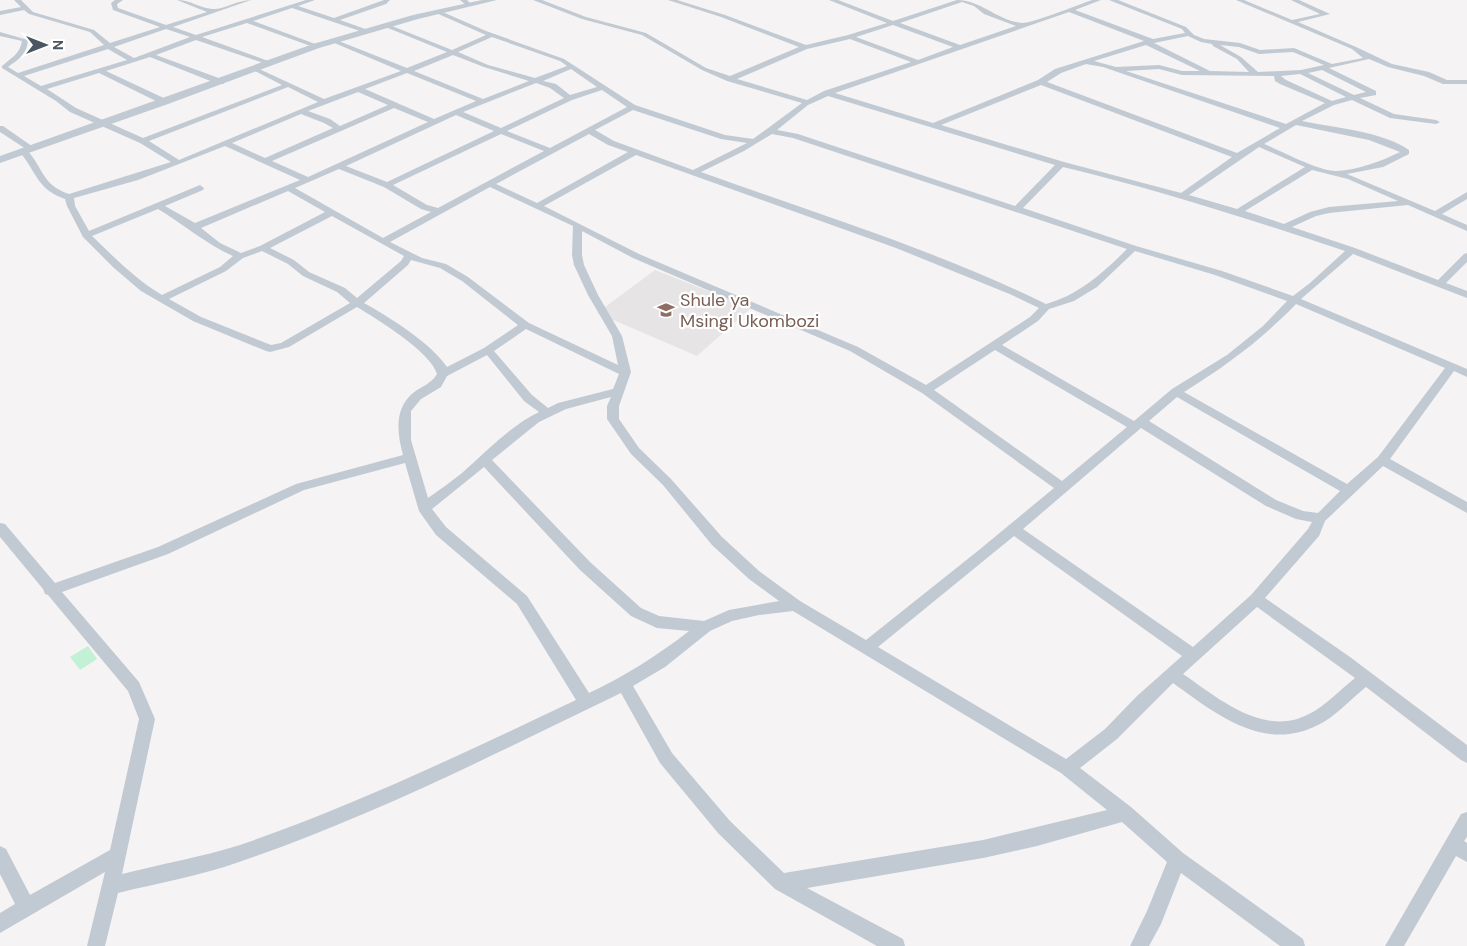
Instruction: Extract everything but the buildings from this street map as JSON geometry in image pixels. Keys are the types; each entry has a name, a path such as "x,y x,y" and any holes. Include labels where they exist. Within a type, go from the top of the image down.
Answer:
{"street":[{"path":"17,0 31,13 89,30 133,60"},
{"path":"180,0 214,12"},
{"path":"18,76 248,0"},
{"path":"40,89 150,55 194,38 312,0"},
{"path":"335,20 344,14 384,3 387,0"},
{"path":"0,160 221,82 316,46 466,3 493,0"},
{"path":"536,0 584,18 636,31 656,40 704,69 730,79 807,102"},
{"path":"671,0 723,16 805,48"},
{"path":"832,0 961,48"},
{"path":"730,79 805,48 850,37 962,0 976,5 986,13 1023,26"},
{"path":"693,173 725,158 771,131 807,102 1098,0"},
{"path":"1112,0 1176,24 1187,30 1189,34"},
{"path":"1239,0 1290,22 1302,30 1354,48 1390,66"},
{"path":"1290,22 1327,14 1294,0"},
{"path":"116,1 115,8 194,38 269,63"},
{"path":"294,7 366,31"},
{"path":"0,13 27,8"},
{"path":"1069,10 1149,42 1209,74"},
{"path":"438,12 484,32 562,60 632,107 724,137 753,141"},
{"path":"247,21 316,46"},
{"path":"385,25 486,66 553,86 570,98"},
{"path":"0,34 25,40 24,49 19,56 4,67 59,99 73,110 143,141 178,163"},
{"path":"0,128 28,150 48,188 54,193 69,197 135,178 178,163 324,102 408,71 494,34"},
{"path":"934,125 1041,82 1058,71 1149,42 1189,34 1210,42 1239,58 1256,74"},
{"path":"850,37 918,62"},
{"path":"334,41 482,101"},
{"path":"1210,42 1240,44 1259,52 1295,47 1331,66"},
{"path":"150,55 221,82"},
{"path":"1114,69 1159,67 1182,73 1277,74 1302,72 1366,60 1367,56"},
{"path":"1088,62 1286,127"},
{"path":"1350,63 1390,66 1426,74 1446,82 1467,82"},
{"path":"194,227 340,166 456,112 533,80 571,67"},
{"path":"1182,196 1238,156 1295,122 1331,103 1372,93 1323,68"},
{"path":"255,69 324,102"},
{"path":"100,71 165,102"},
{"path":"1302,72 1351,98 1393,116 1436,122"},
{"path":"1277,74 1278,79 1283,82 1331,103"},
{"path":"1041,82 1238,156"},
{"path":"143,141 288,85"},
{"path":"388,185 570,98 604,87"},
{"path":"358,89 434,122"},
{"path":"827,94 1061,164 1238,212 1352,250 1467,295"},
{"path":"266,160 394,105"},
{"path":"382,242 549,150 632,107"},
{"path":"302,112 327,121 338,128"},
{"path":"456,112 486,123 510,136 549,150"},
{"path":"1295,122 1384,142 1403,148 1406,152 1380,165 1337,173"},
{"path":"588,130 611,143 946,264 1045,307"},
{"path":"771,131 795,136 1133,248 1179,260 1345,319 1467,373"},
{"path":"225,143 266,160 306,180"},
{"path":"1258,144 1311,167 1364,182 1467,228"},
{"path":"538,206 636,151"},
{"path":"1016,210 1061,164"},
{"path":"340,166 388,185 424,207 438,211"},
{"path":"1238,212 1311,167"},
{"path":"490,184 578,225 636,256 854,349 926,390 1063,488"},
{"path":"86,234 200,188"},
{"path":"289,188 382,242 409,255 443,266 465,279 525,326 625,372"},
{"path":"1436,214 1467,195"},
{"path":"69,197 70,206 76,212 86,234 116,266 145,289 197,319 270,349 280,348 357,304 385,278 405,263 409,255"},
{"path":"1285,227 1313,214 1328,210 1409,203"},
{"path":"158,205 194,227 217,245 240,256"},
{"path":"163,298 223,269 240,256 263,248 333,212"},
{"path":"578,225 577,256 579,265 593,295 617,336 625,372 613,406 613,419 636,451 667,482 717,541 754,575 794,604 1067,768 1125,813 1177,859 1296,946"},
{"path":"263,248 291,262 306,274 341,290 357,304 385,320 414,341 441,367 444,374"},
{"path":"926,390 1034,319 1045,307 1060,303 1090,287 1133,248"},
{"path":"866,648 1014,529 1176,392 1238,351 1267,328 1294,300 1314,285 1352,250"},
{"path":"1440,284 1467,256"},
{"path":"525,326 488,350 444,374 437,384 417,396 405,410 405,440 424,508 440,531 522,600 587,703"},
{"path":"994,344 1271,503 1301,516 1320,518"},
{"path":"488,350 528,398 546,412"},
{"path":"1067,768 1111,734 1143,701 1256,599 1314,532 1320,518 1382,460 1452,366"},
{"path":"424,508 464,478 514,435 546,412 591,397 618,391"},
{"path":"1176,392 1348,490"},
{"path":"50,590 154,554 254,506 298,488 347,472 410,458"},
{"path":"484,460 585,566 636,612 657,622 706,627"},
{"path":"1382,460 1467,508"},
{"path":"1014,529 1194,656"},
{"path":"1,532 134,687 147,718 111,886 96,946"},
{"path":"1256,599 1467,754"},
{"path":"111,886 238,854 329,820 444,771 587,703 624,684 660,662 706,627 729,616 794,604"},
{"path":"1173,675 1225,712 1257,725 1284,729 1314,720 1366,678"},
{"path":"624,684 666,758 724,828 781,883 896,946"},
{"path":"781,883 983,848 1037,837 1125,813"},
{"path":"1394,946 1460,849 1467,820"},
{"path":"0,854 26,907"},
{"path":"0,924 118,854"},
{"path":"1139,946 1154,917 1177,859"}],"shaded area":[{"path":"655,270 751,308 697,356 597,313"}],"green space":[{"path":"88,646 97,659 80,670 70,657"}],"place":[{"name":"Shule ya Msingi Ukombozi","path":"666,310"}]}
